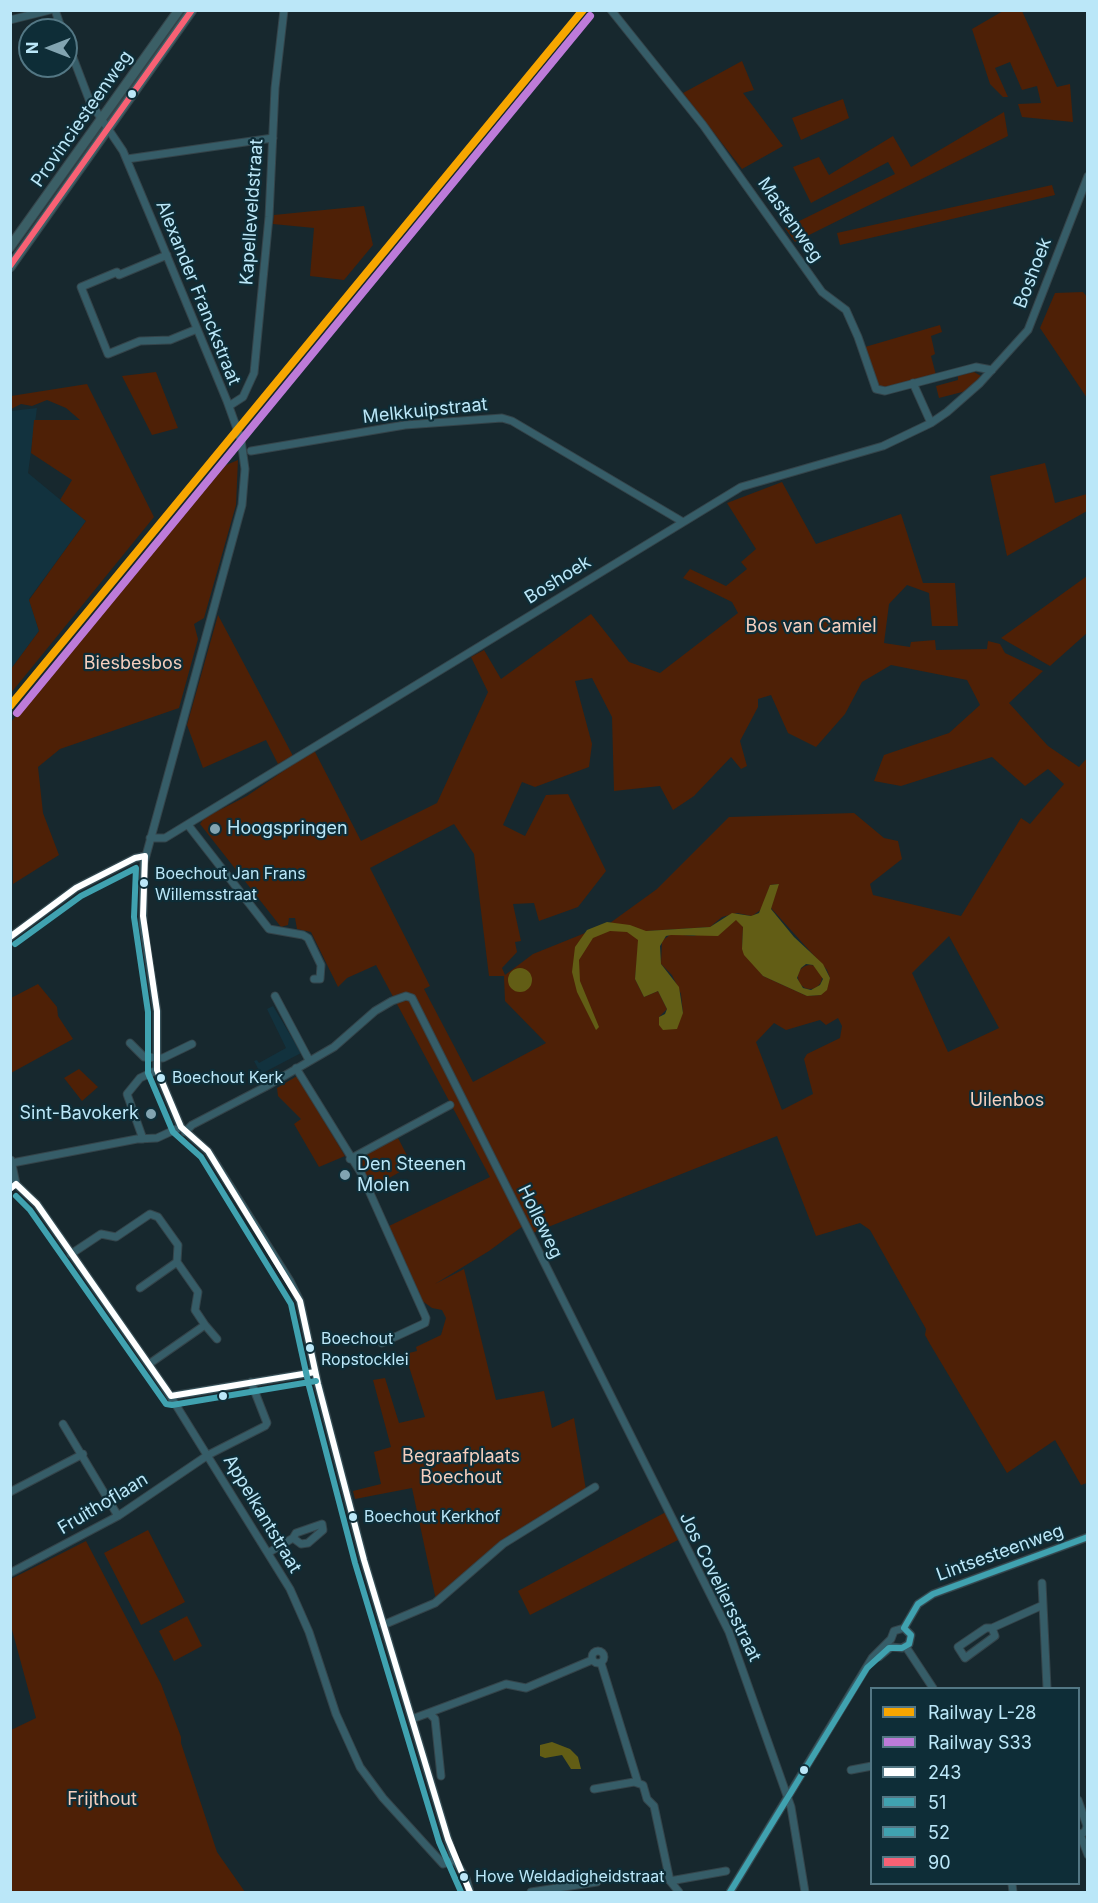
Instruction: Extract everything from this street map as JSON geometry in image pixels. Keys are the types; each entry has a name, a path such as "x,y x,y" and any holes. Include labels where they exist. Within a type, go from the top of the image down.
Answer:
{"main road":[{"name":"Provinciesteenweg","path":"10,247 180,10"},
{"name":"Provinciesteenweg","path":"10,267 192,10"}],"street":[{"path":"10,20 50,10"},
{"name":"Kapelleveldstraat","path":"229,406 243,397 254,373 269,218 284,10"},
{"name":"Mastenweg","path":"611,10 710,134 822,292 846,310 855,327 876,389 885,391 913,384"},
{"name":"Alexander Franckstraat","path":"78,70 90,102 127,159 229,406 244,456 244,494 145,856 143,923 157,1011 157,1070"},
{"path":"127,159 273,138"},
{"name":"Boshoek","path":"150,838 162,839 188,825 741,487 866,452 931,423 964,399 1028,330 1088,176"},
{"path":"167,255 81,287 108,354 140,341 170,340 197,329"},
{"path":"931,423 913,384 976,367 992,370"},
{"name":"Melkkuipstraat","path":"251,451 405,425 501,418 512,421 683,522"},
{"path":"188,825 269,929 308,938 321,963 320,979"},
{"path":"10,937 76,888 135,858 145,856"},
{"path":"13,1187 11,1162 143,1138 157,1138 183,1130 223,1110 309,1060 275,996"},
{"name":"Holleweg","path":"309,1060 334,1047 375,1011 406,996 412,998 641,1459"},
{"path":"130,1043 144,1057 165,1058 192,1044"},
{"path":"296,1068 350,1159 361,1173 426,1322 382,1343"},
{"path":"143,1138 127,1094 140,1078 157,1070 183,1130 205,1147 296,1291 315,1372 383,1625 456,1862 464,1872 467,1891"},
{"path":"350,1159 450,1105"},
{"name":"Appelkantstraat","path":"13,1187 37,1204 149,1364 268,1553 305,1622 336,1714 359,1765 383,1798 443,1864 456,1862"},
{"path":"71,1254 100,1234 116,1237 153,1214 178,1245 177,1262 198,1292 195,1310 217,1339"},
{"path":"140,1288 177,1262"},
{"path":"149,1364 205,1325"},
{"path":"171,1396 315,1372"},
{"name":"Fruithoflaan","path":"10,1573 118,1516 208,1455 267,1423 251,1383"},
{"path":"63,1424 118,1516"},
{"path":"10,1492 83,1454"},
{"name":"Jos Coveliersstraat","path":"641,1459 729,1632 788,1799 805,1893"},
{"path":"383,1625 435,1603 503,1544 595,1487"},
{"name":"Lintsesteenweg","path":"730,1893 878,1651 893,1643 894,1631 904,1628 918,1604 933,1594 1088,1537"},
{"path":"268,1553 293,1538"},
{"path":"1042,1583 1047,1687"},
{"path":"992,1628 995,1636 965,1658 958,1647 986,1628 992,1628 1043,1605"},
{"path":"904,1628 911,1637 906,1647"},
{"path":"893,1643 906,1647 932,1687"},
{"path":"592,1660 594,1653 600,1651 605,1656 601,1663 638,1783"},
{"path":"412,1719 506,1684 526,1688 592,1660 601,1663"},
{"path":"429,1713 435,1719 441,1776"},
{"path":"851,1770 870,1766"},
{"path":"594,1789 638,1783 643,1785 647,1799 654,1806 670,1881 680,1893"},
{"path":"1080,1806 1087,1826 1080,1833"},
{"path":"1080,1836 1088,1856"},
{"path":"670,1881 726,1871"},
{"path":"531,1893 597,1882"}],"shaded area":[{"path":"37,408 28,473 86,521 29,599 39,631 11,669 11,411"},
{"path":"779,884 771,909 794,937 823,964 830,978 827,990 821,995 807,996 763,976 744,955 743,927 736,920 718,936 666,936 660,946 661,964 679,987 683,1013 677,1029 663,1030 659,1025 659,1017 665,1014 667,1009 658,991 644,997 635,979 638,940 627,932 610,931 593,938 579,960 580,981 599,1027 596,1030 577,992 572,972 575,947 587,930 607,922 630,925 646,931 710,927 732,913 751,916 759,913 770,885","holes":["806,964 813,965 823,979 820,985 811,990 803,988 797,978 801,968"]},
{"path":"515,968 525,968 532,975 532,985 525,992 515,992 508,985 508,975"},
{"path":"273,1006 301,1053 261,1074 254,1061 257,1060 259,1063 286,1048 267,1009"},
{"path":"552,1742 570,1749 578,1757 581,1769 571,1769 562,1755 545,1758 540,1756 540,1745"}],"green space":[{"path":"1003,11 1022,11 1057,87 1070,84 1073,122 1022,117 1018,104 1041,103 1037,86 1022,90 1010,62 995,68 1008,97 1003,97 990,84 972,29"},
{"path":"742,61 754,90 743,93 783,146 742,169 683,93"},
{"path":"843,99 849,118 801,140 792,118"},
{"path":"1004,112 1008,136 795,242 785,228 895,174 888,162 811,203 793,167 819,157 829,175 893,136 911,167"},
{"path":"1052,185 1055,195 840,245 837,233"},
{"path":"364,206 373,245 344,280 310,276 314,228 273,224 274,215"},
{"path":"1083,292 1088,298 1087,398 1040,328 1055,293"},
{"path":"940,325 942,332 931,336 935,354 931,356 936,375 888,387 878,387 865,347"},
{"path":"156,372 178,428 152,435 122,376"},
{"path":"974,372 981,376 966,391 939,398 936,386 958,380 958,376"},
{"path":"87,384 154,517 11,693 11,669 39,631 29,600 86,521 60,500 72,480 31,453 34,420 80,420 66,408 47,400 32,406 21,404 11,409 11,396"},
{"name":"Biesbesbos","path":"238,460 236,505 204,618 194,624 198,639 179,708 60,749 38,767 43,813 59,855 13,884 11,722 226,465"},
{"path":"1045,463 1055,503 1087,494 1087,511 1007,556 990,476"},
{"path":"782,482 816,544 901,514 923,583 955,583 958,626 932,626 929,593 907,585 889,604 884,643 910,647 911,642 935,640 936,650 987,649 988,641 1000,644 1005,653 1043,671 1009,703 1048,746 1079,767 1087,758 1087,1483 1081,1485 1055,1440 1007,1473 930,1344 925,1335 926,1329 870,1230 860,1223 816,1236 777,1136 533,1233 527,1223 489,1251 435,1284 464,1269 496,1400 544,1391 552,1428 574,1418 586,1490 491,1549 436,1600 412,1488 355,1499 353,1491 381,1484 374,1452 391,1447 373,1380 385,1378 399,1423 425,1417 405,1354 417,1351 416,1347 441,1335 446,1318 442,1310 432,1308 421,1300 387,1227 490,1177 376,965 347,978 338,987 311,932 297,929 295,918 289,918 288,925 281,927 200,824 204,818 247,796 314,750 361,841 437,803 488,692 471,657 484,650 501,679 591,614 629,662 660,673 738,613 732,602 683,578 690,569 726,586 747,569 741,562 756,549 727,503","holes":["891,665 967,680 980,705 949,733 884,755 874,781 901,786 992,757 1025,786 1048,769 1064,784 1030,824 1021,818 961,916 873,895 870,884 902,859 898,841 884,838 854,813 729,817 657,889 610,923 533,954 505,975 502,968 517,952 515,942 521,941 513,904 534,903 539,921 578,907 606,871 568,794 546,795 525,836 503,825 522,782 535,787 589,767 592,744 575,681 592,678 612,717 614,791 660,786 673,810 694,796 731,757 741,769 747,766 740,741 758,707 758,699 771,695 788,733 816,747 845,714 862,682","454,824 474,854 489,976 504,976 505,1001 546,1043 473,1082 424,989 430,986 370,868","778,884 771,908 827,970 830,978 821,995 807,996 763,976 742,949 743,928 742,923 736,919 694,936 671,934 662,941 661,964 672,975 681,994 683,1013 659,1025 659,1017 667,1009 658,991 644,997 635,979 639,940 646,931 710,927 722,917 737,913 752,916 762,909 770,885","949,936 999,1028 948,1052 912,973","838,1018 842,1026 840,1038 807,1054 804,1059 813,1094 782,1110 756,1042 774,1023 786,1030 820,1020 826,1025"]},
{"path":"1087,576 1087,633 1050,666 1001,638"},
{"path":"218,615 293,756 278,764 266,740 203,768 187,725"},
{"path":"810,965 819,968 822,977 819,986 810,989 801,986 798,977 801,968"},
{"path":"38,984 57,1007 58,1016 73,1039 11,1073 11,998"},
{"path":"79,1069 98,1087 82,1101 64,1078"},
{"path":"297,1076 345,1156 319,1167 294,1124 301,1119 278,1096 277,1088"},
{"path":"398,1138 412,1165 370,1189 356,1159"},
{"path":"666,1512 680,1539 530,1615 518,1591"},
{"path":"148,1530 185,1602 141,1625 104,1553"},
{"name":"Frijthout","path":"86,1541 161,1684 181,1737 217,1852 245,1892 11,1892 11,1730 36,1718 11,1626 11,1579"},
{"path":"187,1616 202,1646 174,1661 159,1631"}],"rail line":[{"name":"L-28","path":"10,706 583,10"},
{"name":"S33","path":"17,713 590,16"}],"transit line":[{"name":"90","path":"10,266 192,10"},
{"name":"243","path":"10,937 76,888 135,858 145,856 143,916 157,1011 157,1070 181,1127 208,1151 300,1301 318,1384 364,1560 448,1839 470,1892"},
{"name":"51","path":"15,944 81,896 136,868 134,917 148,1012 148,1073 173,1132 201,1157 291,1304 309,1386 355,1563 439,1842 461,1892"},
{"name":"243","path":"10,1189 16,1184 37,1204 171,1396 315,1372"},
{"name":"51","path":"16,1196 30,1210 166,1404 172,1405 316,1381"},
{"name":"52","path":"904,1628 918,1604 933,1594 1088,1537"},
{"name":"52","path":"730,1892 867,1668 889,1648 902,1648 909,1644 911,1635 904,1628"}],"place":[{"name":"Hoogspringen","path":"215,829"},
{"name":"Boechout Jan Frans Willemsstraat","path":"144,883"},
{"name":"Boechout Kerk","path":"161,1078"},
{"name":"Sint-Bavokerk","path":"151,1114"},
{"name":"Den Steenen Molen","path":"345,1175"},
{"name":"Boechout Ropstocklei","path":"310,1348"},
{"name":"Boechout Kerkhof","path":"353,1517"},
{"name":"Hove Weldadigheidstraat","path":"464,1877"}],"park label":[{"name":"Bos van Camiel","path":"811,627"},
{"name":"Uilenbos","path":"1007,1101"},
{"name":"Begraafplaats Boechout","path":"461,1467"}]}
